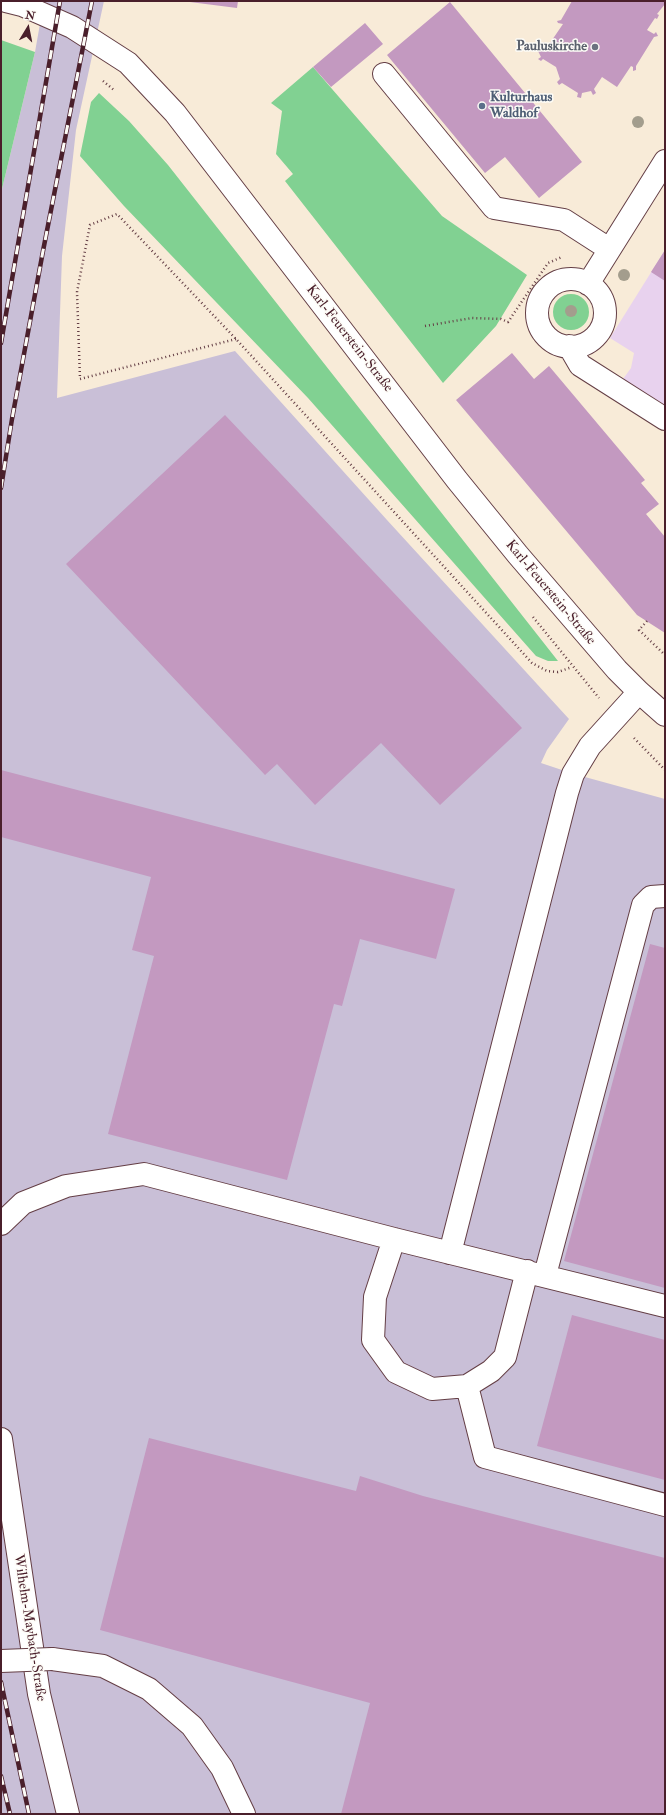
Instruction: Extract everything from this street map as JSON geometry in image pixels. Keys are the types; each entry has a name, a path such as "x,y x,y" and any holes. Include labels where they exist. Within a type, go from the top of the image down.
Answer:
{"street":[{"name":"Karl-Feuerstein-Straße","path":"6,1 22,5 72,27 128,63 175,113 457,480 578,626 638,692 665,715"},
{"path":"384,74 494,208 564,220 610,249"},
{"path":"588,284 665,161"},
{"path":"564,280 580,280 588,284 597,291 602,300 605,311 604,322 598,332 591,340 580,345 569,346 559,344 549,339 542,331 538,321 537,310 545,291 554,284 564,280"},
{"path":"569,346 580,365 665,419"},
{"path":"450,1253 565,801 574,774 590,746 638,692"},
{"path":"394,1239 374,1297 374,1340 396,1372 432,1389 468,1386 491,1371 505,1357 536,1273 643,905 651,898 665,896"},
{"path":"1,1224 23,1203 66,1186 144,1174 394,1239 665,1306"},
{"path":"468,1386 485,1457 665,1505"},
{"name":"Wilhelm-Maybach-Straße","path":"1,1439 39,1694 68,1814"},
{"path":"1,1661 52,1659 104,1666 149,1689 192,1726 222,1768 244,1814"}],"path":[{"path":"236,339 80,379 77,292 90,225 117,214 236,339 532,663 547,671 558,672 572,667"},
{"path":"425,326 472,318 501,319 508,322 548,263 562,257"},
{"path":"647,621 639,630 665,655"}],"shaded area":[{"path":"44,1 104,1 76,130 62,256 57,398 235,351 569,719 547,750 541,763 574,774 665,799 665,1814 1,1814 1,193 35,52"},
{"path":"665,250 665,405 623,379 631,368 634,353 610,338"}],"green space":[{"path":"1,40 35,52 1,193"},
{"path":"313,67 442,216 527,275 496,326 443,383 285,181 293,174 276,154 282,111 271,103"},
{"path":"99,93 129,121 168,165 558,661 548,661 536,656 308,398 124,206 80,156 91,102"},
{"path":"575,294 584,299 588,305 588,319 584,325 575,330 567,330 558,325 554,319 553,308 558,299 564,295"}],"building":[{"path":"182,1 238,1 237,8"},
{"name":"Pauluskirche","path":"572,1 665,1 665,4 657,14 659,15 657,19 655,18 647,30 654,34 656,32 658,36 654,37 636,66 636,70 633,71 633,67 631,66 617,87 602,77 594,89 596,93 593,95 591,91 582,93 581,98 577,97 578,93 562,83 559,85 557,82 560,79 556,67 543,59 541,61 538,59 541,57 537,49 540,49 544,42 546,44 550,43 563,24 558,23 557,21 561,20"},
{"name":"Kulturhaus Waldhof","path":"450,2 582,162 539,198 505,157 485,173 387,55"},
{"path":"365,23 383,44 331,87 313,67"},
{"path":"665,250 665,281 651,272"},
{"path":"512,353 534,379 549,366 645,480 641,483 659,504 646,514 665,537 665,633 637,615 456,400"},
{"path":"225,415 522,728 440,805 381,743 315,805 277,764 265,775 66,564"},
{"path":"1,770 455,889 436,959 360,939 342,1006 334,1004 287,1180 108,1134 154,956 132,950 151,877 1,837"},
{"path":"650,944 665,948 665,1288 564,1261"},
{"path":"572,1315 665,1340 665,1480 537,1446"},
{"path":"149,1438 356,1491 360,1476 423,1496 665,1558 665,1814 341,1814 370,1703 100,1630"}],"railway":[{"path":"1,343 60,1"},
{"path":"1,488 12,419 43,251 92,1"},
{"path":"1,1682 29,1814"},
{"path":"1,1776 10,1814"}],"place":[{"name":"Pauluskirche","path":"595,47"},
{"name":"Kulturhaus Waldhof","path":"482,106"}]}
